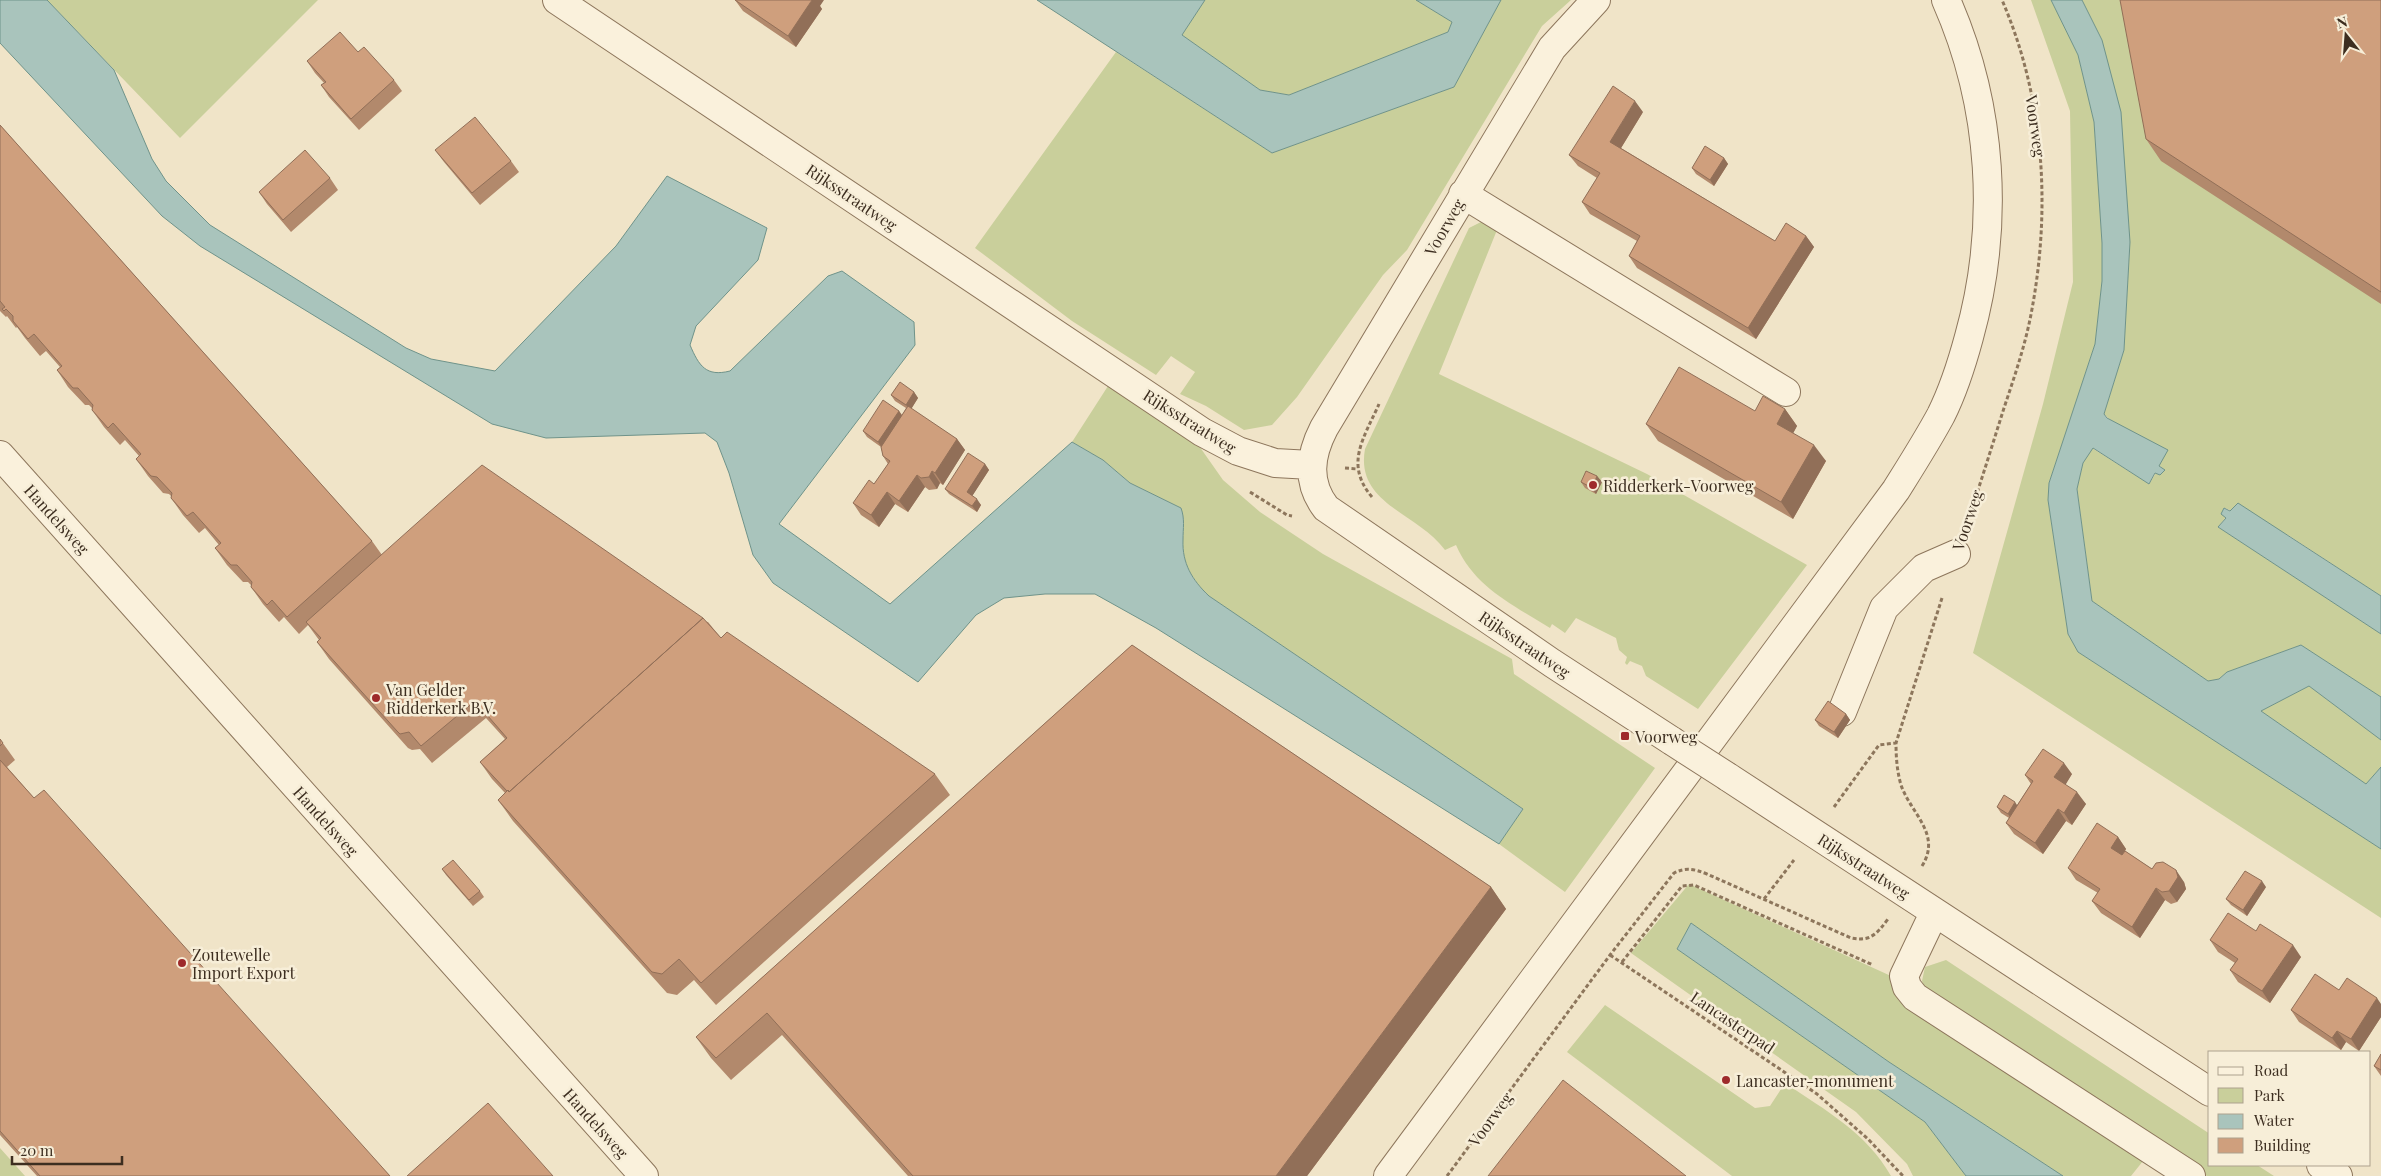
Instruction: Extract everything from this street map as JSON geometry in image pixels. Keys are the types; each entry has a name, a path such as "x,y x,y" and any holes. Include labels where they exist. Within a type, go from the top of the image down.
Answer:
{"street":[{"name":"Rijksstraatweg","path":"557,0 1202,432 1238,451 1275,463 1312,465 1314,487 1319,499 1326,508 1552,663 2208,1091"},
{"name":"Voorweg","path":"1312,465 1314,446 1324,428 1552,48 1596,0"},
{"path":"1388,1176 1896,490 1941,415 1962,362 1979,302 1986,259 1989,214 1985,135 1971,67 1946,0"},
{"path":"1463,194 1786,392"},
{"name":"Handelsweg","path":"3,465 644,1176"},
{"path":"1842,712 1884,608 1924,568 1956,554"},
{"path":"1934,912 1908,966 1905,979 1907,987 1915,998 2191,1176"},
{"path":"2323,1166 2338,1176"}],"path":[{"name":"Voorweg","path":"1448,1176 1610,955 1661,887 1674,873 1683,869 1694,869 1858,940 1876,935 1925,862 1930,842 1927,830 1902,786 1897,764 1896,743 2022,352 2032,310 2040,255 2042,175 2037,120 2025,64 2002,0"},
{"path":"1844,794 1879,745 1896,743"},
{"path":"1764,899 1788,868"},
{"path":"1622,962 1682,886 1694,885 1905,979"},
{"name":"Lancasterpad","path":"1610,955 1817,1094 1868,1139 1903,1176"}],"green space":[{"path":"47,0 318,0 180,138"},
{"path":"1205,0 1416,0 1452,22 1448,32 1289,95 1260,90 1182,35"},
{"path":"1501,0 1571,0 1542,26 1407,250 1383,275 1297,397 1272,425 1244,430 1206,406 1180,394 1195,372 1171,356 1156,375 1072,321 975,248 1116,52 1272,153 1454,87"},
{"path":"2031,0 2051,0 2078,55 2094,122 2102,243 2102,281 2095,344 2049,483 2048,500 2068,634 2078,652 2381,849 2381,918 1973,653 2043,404 2073,282 2070,111"},
{"path":"2082,0 2381,0 2381,596 2288,535 2225,508 2226,517 2218,527 2381,634 2381,697 2301,645 2227,672 2219,679 2208,681 2092,601 2077,489 2083,463 2092,448 2149,484 2156,473 2164,470 2104,414 2124,350 2130,242 2126,199 2102,40"},
{"path":"1481,222 1492,224 1497,230 1439,374 1647,474 1807,565 1698,709 1646,676 1642,666 1630,661 1627,665 1625,663 1627,657 1619,650 1616,638 1576,618 1565,633 1552,624 1550,628 1509,603 1473,573 1456,545 1445,550 1420,526 1391,506 1369,483 1364,468 1365,449 1469,228"},
{"path":"1108,386 1197,443 1223,480 1260,512 1323,554 1512,659 1514,674 1655,768 1565,892 1499,844 1523,809 1209,596 1203,590 1186,564 1183,548 1181,508 1130,483 1103,460 1072,442"},
{"path":"2309,686 2381,740 2381,767 2366,784 2261,711"},
{"path":"1689,884 1891,976 1899,999 2143,1161 2131,1176 2063,1176 1889,1062 1691,923 1677,949 1925,1122 1966,1176 1913,1176 1907,1164 1856,1112 1631,953"},
{"path":"1946,960 2208,1133 2208,1166 2259,1166 2274,1176 2207,1176 1927,993 1922,981 1925,967"},
{"path":"1605,1005 1755,1108 1770,1106 1785,1083 1830,1113 1857,1135 1870,1147 1891,1176 1732,1176 1567,1052"},
{"path":"0,1148 25,1176 0,1176"}],"water":[{"path":"0,0 47,0 114,70 152,159 166,181 210,225 406,348 431,359 495,371 616,246 667,176 767,228 758,260 696,326 690,345 704,368 715,372 730,371 828,276 842,271 914,322 915,345 779,524 890,604 1072,442 1103,460 1130,483 1181,508 1183,548 1186,564 1198,584 1209,596 1523,809 1499,844 1156,628 1095,594 1045,594 1004,598 976,615 918,682 773,583 753,555 729,473 717,442 705,433 546,438 492,424 200,246 162,216 0,43"},
{"path":"1037,0 1205,0 1182,35 1260,90 1289,95 1448,32 1452,22 1416,0 1501,0 1454,87 1272,153"},
{"path":"2051,0 2082,0 2102,40 2121,112 2130,242 2124,350 2104,414 2107,418 2168,450 2159,466 2165,470 2160,475 2155,473 2149,484 2093,448 2083,463 2077,489 2092,601 2208,681 2219,679 2227,672 2301,645 2381,697 2381,740 2309,686 2261,711 2366,784 2381,767 2381,849 2078,652 2068,634 2048,500 2049,483 2095,344 2102,281 2102,243 2094,122 2078,55"},
{"path":"2238,503 2381,596 2381,634 2218,527 2226,518 2221,514 2224,508 2230,511"},
{"path":"1691,923 1889,1062 2063,1176 1966,1176 1925,1122 1677,949"}],"building":[{"path":"735,0 812,0 788,36"},
{"path":"2120,0 2381,0 2381,292 2146,139"},
{"path":"340,32 358,52 364,47 394,80 351,119 321,85 326,82 307,61"},
{"path":"1613,86 1635,101 1610,142 1775,241 1786,223 1806,236 1748,328 1629,256 1640,236 1582,202 1600,173 1569,155"},
{"path":"475,117 511,161 472,193 435,150"},
{"path":"0,125 372,541 287,617 272,600 267,605 251,587 252,582 237,565 231,565 215,548 221,543 193,512 187,516 171,498 172,493 157,477 151,476 136,459 141,454 113,423 108,428 92,410 93,405 78,388 73,388 57,370 62,366 34,334 28,339 13,321 13,316 6,309 4,311 2,309 5,307 0,301"},
{"path":"1705,146 1724,158 1710,180 1692,168"},
{"path":"305,150 330,178 283,220 259,192"},
{"path":"1679,367 1755,411 1763,396 1785,409 1777,424 1814,445 1781,502 1646,424"},
{"path":"900,382 914,392 906,405 891,395"},
{"path":"883,400 899,411 878,442 863,431"},
{"path":"908,406 957,439 935,473 932,471 929,477 921,478 917,475 899,501 887,492 871,515 853,503 869,480 874,484 890,461 883,456 881,447"},
{"path":"968,453 985,464 967,492 977,499 972,506 945,489"},
{"path":"482,465 703,618 509,792 480,762 507,738 475,701 421,746 409,732 400,734 397,731 317,642 321,638 306,622"},
{"path":"1586,471 1597,476 1592,488 1581,482"},
{"path":"703,618 721,638 727,632 935,774 701,983 679,959 662,974 652,972 498,800"},
{"path":"1132,645 1491,887 1276,1176 913,1176 767,1013 716,1058 696,1037"},
{"path":"1828,701 1846,714 1834,732 1815,720"},
{"path":"2043,749 2064,763 2054,777 2077,792 2064,813 2058,809 2035,843 2006,823 2033,781 2025,775"},
{"path":"0,760 34,798 44,790 390,1176 40,1176 0,1131"},
{"path":"2004,795 2015,802 2008,814 1997,807"},
{"path":"2097,823 2118,837 2111,848 2122,855 2125,851 2152,869 2156,863 2163,862 2176,870 2178,877 2169,891 2162,892 2156,888 2132,927 2092,901 2100,889 2068,868"},
{"path":"453,860 480,891 469,900 442,869"},
{"path":"2245,871 2262,881 2243,910 2226,899"},
{"path":"2228,913 2256,931 2260,924 2293,945 2262,991 2230,970 2238,959 2210,940"},
{"path":"2315,974 2339,990 2347,978 2377,998 2351,1039 2337,1031 2332,1038 2291,1010"},
{"path":"2381,1054 2381,1070 2374,1066"},
{"path":"1563,1080 1686,1176 1488,1176"},
{"path":"488,1103 553,1176 407,1176"}],"place":[{"name":"Ridderkerk-Voorweg","path":"1593,485"},
{"name":"Van Gelder Ridderkerk B.V.","path":"376,698"},
{"name":"Voorweg","path":"1625,736"},
{"name":"Zoutewelle Import Export","path":"182,963"},
{"name":"Lancaster-monument","path":"1726,1080"}]}
